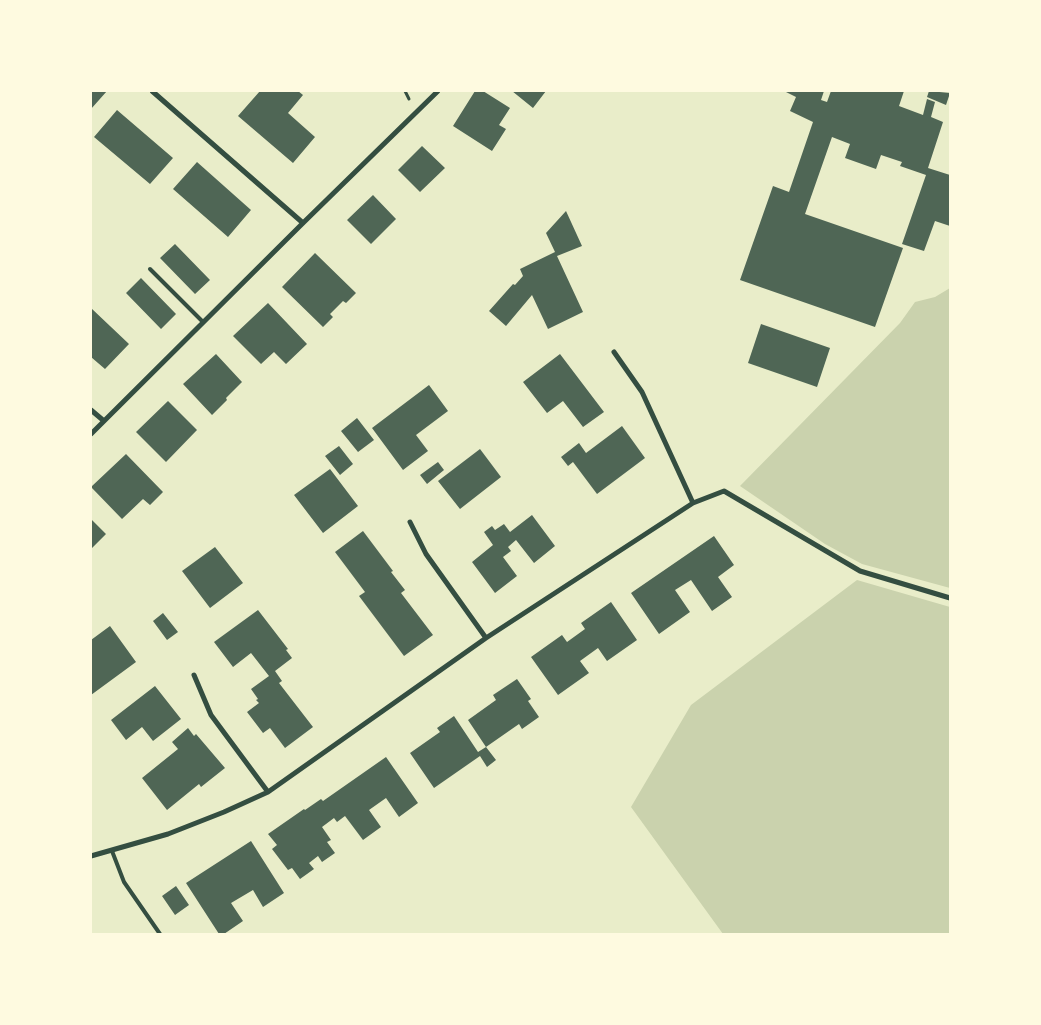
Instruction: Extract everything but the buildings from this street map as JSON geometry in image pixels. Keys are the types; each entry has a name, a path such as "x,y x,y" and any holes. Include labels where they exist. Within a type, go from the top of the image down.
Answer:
{"street":[{"path":"152,91 303,223"},
{"path":"91,434 438,91"},
{"path":"614,352 642,392 693,503"},
{"path":"91,410 104,422"},
{"path":"91,856 168,834 268,792 486,638 693,503 724,491 860,571 950,598"},
{"path":"410,522 426,554 486,638"},
{"path":"194,676 211,715 268,792"}],"lane":[{"path":"150,269 203,322"},
{"path":"112,851 124,882 160,934"}],"green space":[{"path":"950,288 950,588 862,564 825,544 740,486 900,323 915,302 935,297"},
{"path":"857,580 950,607 950,934 723,934 631,807 691,705"}]}
